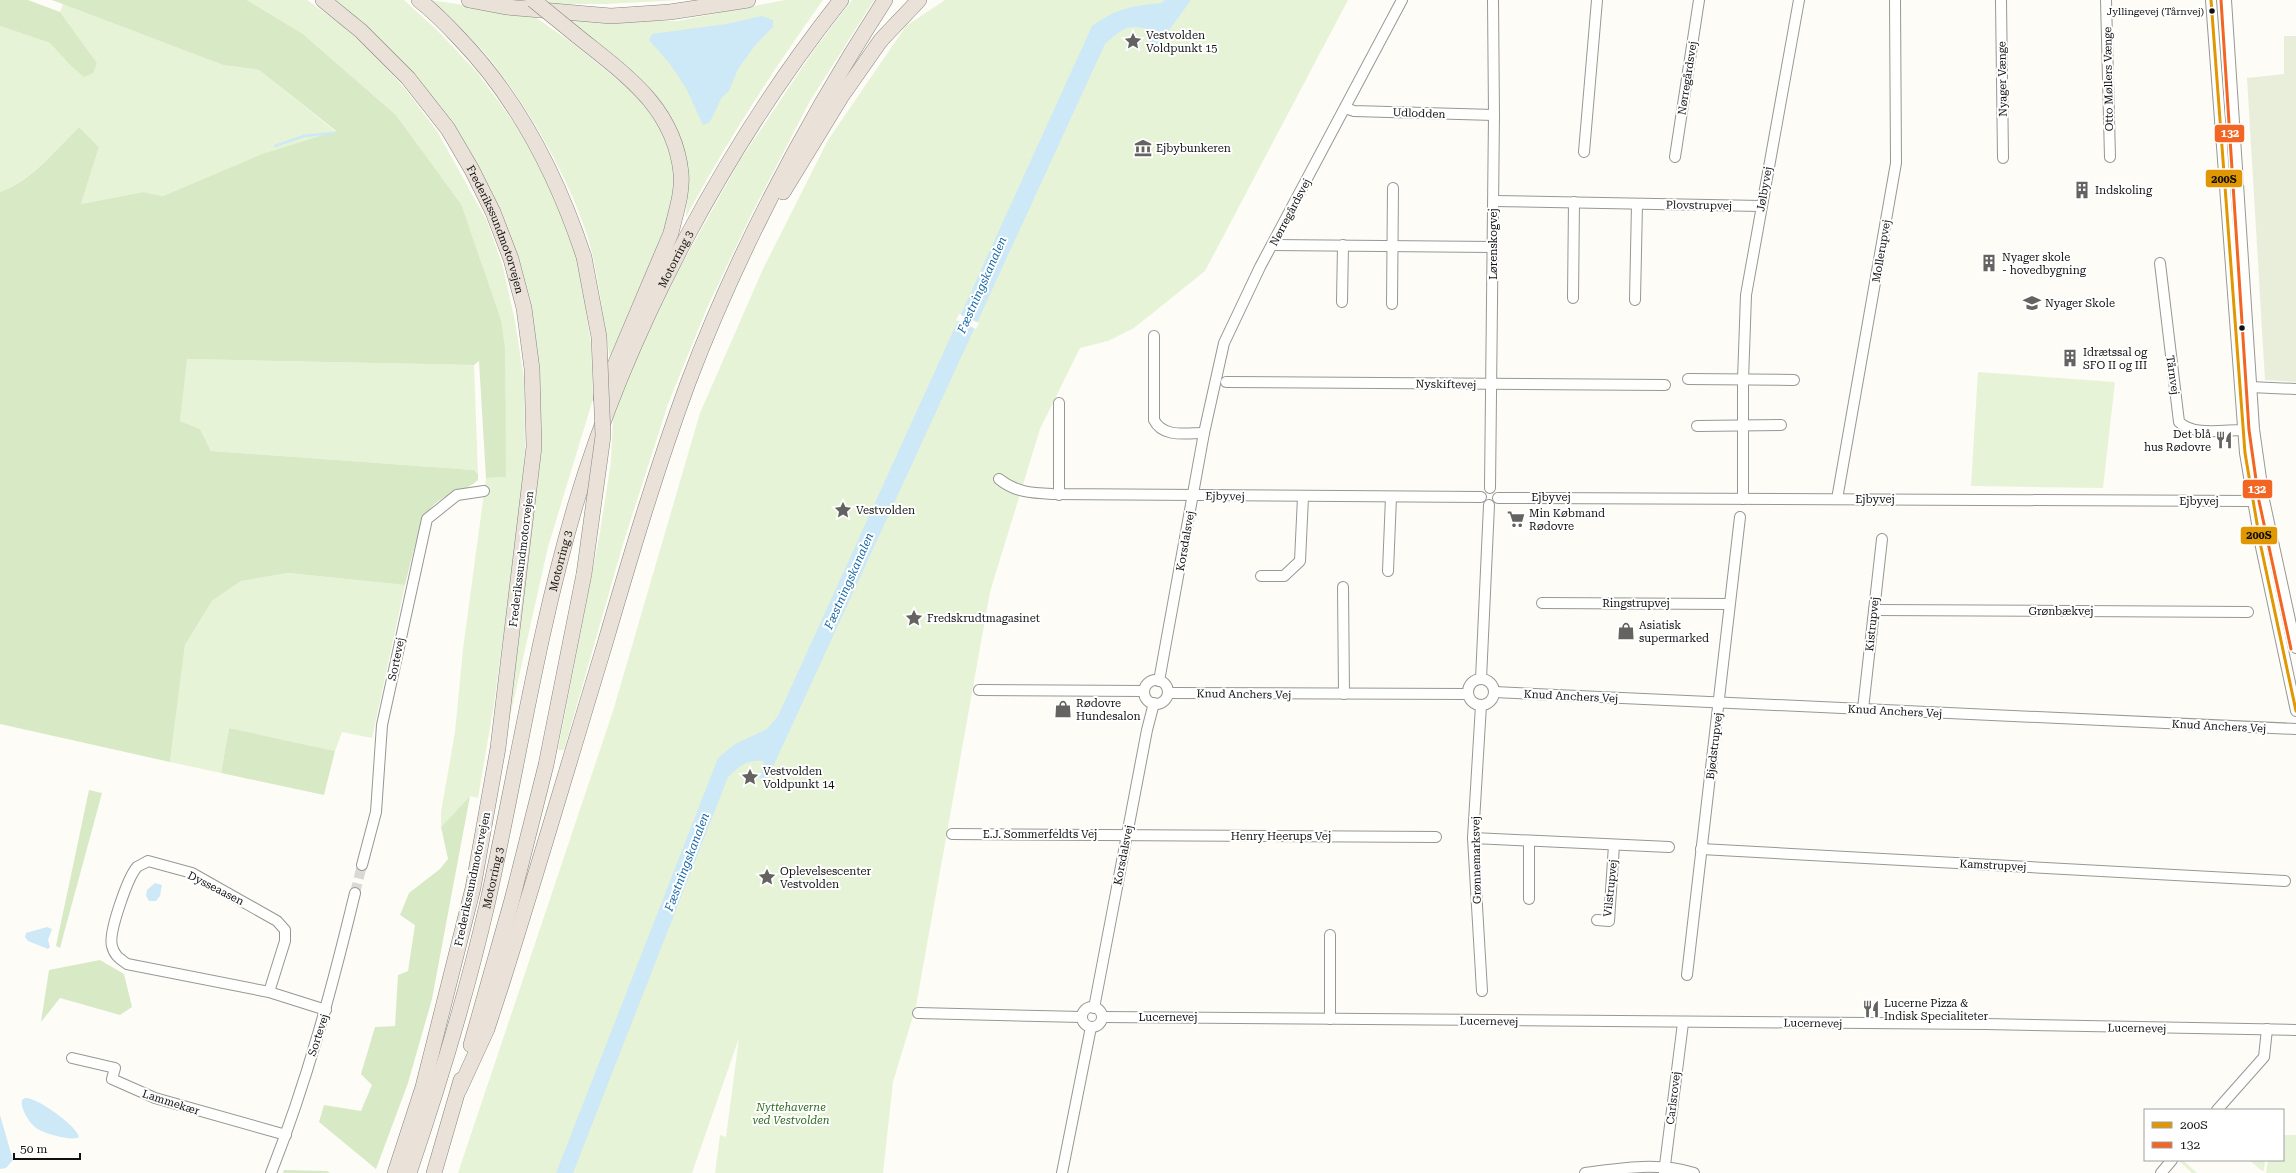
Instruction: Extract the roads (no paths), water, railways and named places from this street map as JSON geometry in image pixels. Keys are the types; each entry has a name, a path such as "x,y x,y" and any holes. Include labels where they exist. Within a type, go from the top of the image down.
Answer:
{"highway":[{"name":"Frederikssundmotorvejen","path":"323,0 361,31 408,78 448,129 472,170 493,212 511,259 524,308 532,369 534,447 498,748 473,888 422,1087 395,1173"},
{"path":"419,0 483,62 507,95 526,125 555,179 584,257 599,337 603,436 584,574 546,765 512,900 459,1090 434,1173"},
{"path":"469,0 506,7 611,16 670,12 748,0"},
{"path":"533,0 634,83 663,116 673,142 681,174 678,205 671,233 598,404 577,502"},
{"name":"Motorring 3","path":"409,1173 437,1091 471,972 488,901 537,655 577,502 595,447 636,346 689,233 728,164 802,50 841,0"},
{"path":"459,1090 487,1029 502,984 654,479 689,381 748,243 812,120 843,65 885,0"},
{"path":"748,243 797,170 845,91 881,40 920,0"}],"street":[{"name":"Nørregårdsvej","path":"1193,495 1204,433 1224,343 1272,245 1402,0"},
{"name":"Lørenskogvej","path":"1490,488 1494,201 1493,0"},
{"path":"1584,152 1597,0"},
{"name":"Nørregårdsvej","path":"1675,157 1699,0"},
{"name":"Jølbyvej","path":"1743,499 1743,380 1746,295 1799,0"},
{"name":"Mollerupvej","path":"1837,499 1896,163 1895,0"},
{"name":"Nyager Vænge","path":"2001,0 2003,158"},
{"name":"Otto Møllers Vænge","path":"2106,0 2110,157"},
{"path":"2211,0 2243,430 2252,501 2296,711"},
{"path":"2226,0 2250,387 2256,452 2264,500 2296,648"},
{"name":"Udlodden","path":"1345,108 1354,111 1494,115"},
{"path":"1392,304 1393,188"},
{"name":"Plovstrupvej","path":"1494,201 1761,206"},
{"path":"1572,298 1574,202"},
{"path":"1636,300 1637,204"},
{"path":"1272,245 1493,247"},
{"path":"1342,302 1343,245"},
{"name":"Tårnvej","path":"2160,263 2179,422 2185,428 2196,430 2243,430"},
{"path":"1154,336 1154,420 1158,428 1168,433 1204,433"},
{"path":"1688,379 1794,380"},
{"name":"Nyskiftevej","path":"1226,382 1665,385"},
{"path":"2250,387 2296,390"},
{"path":"1059,403 1059,495"},
{"path":"1697,426 1781,425"},
{"name":"Ejbyvej","path":"999,479 1008,487 1025,493 1059,495 1482,497"},
{"path":"1490,488 1497,492 1498,498 1496,502 1489,505 1485,504 1482,497 1485,490 1490,488"},
{"name":"Sortevej","path":"362,865 376,812 382,725 427,519 457,495 484,491"},
{"name":"Korsdalsvej","path":"1159,681 1193,495"},
{"path":"1261,576 1284,576 1300,561 1303,497"},
{"path":"1388,572 1391,497"},
{"name":"Ejbyvej","path":"1498,498 2252,501"},
{"path":"1482,679 1489,505"},
{"name":"Bjødstrupvej","path":"1687,975 1740,517"},
{"name":"Kistrupvej","path":"1863,709 1882,539"},
{"path":"1343,587 1344,694"},
{"name":"Ringstrupvej","path":"1542,603 1729,604"},
{"name":"Grønbækvej","path":"1874,610 2248,612"},
{"path":"1482,679 1491,683 1494,692 1490,701 1481,705 1473,702 1468,694 1473,682 1482,679"},
{"path":"1159,681 1166,685 1168,693 1163,701 1154,703 1147,699 1144,691 1148,684 1159,681"},
{"path":"979,690 1144,691"},
{"name":"Knud Anchers Vej","path":"1494,692 1719,704 1863,709 2296,729"},
{"name":"Knud Anchers Vej","path":"1168,693 1468,694"},
{"name":"Korsdalsvej","path":"1094,1008 1154,703"},
{"name":"Grønnemarksvej","path":"1481,705 1473,838 1482,991"},
{"name":"E.J. Sommerfeldts Vej","path":"952,834 1127,835"},
{"name":"Henry Heerups Vej","path":"1127,835 1436,837"},
{"name":"Vilstrupvej","path":"1473,838 1669,847"},
{"path":"1529,841 1529,899"},
{"name":"Vilstrupvej","path":"1597,920 1609,921 1614,845"},
{"name":"Kamstrupvej","path":"1701,849 2285,881"},
{"name":"Dysseaasen","path":"269,992 285,941 285,930 277,920 192,873 148,861 138,867 130,878 112,931 111,944 115,956 127,964 269,992 326,1010"},
{"name":"Sortevej","path":"271,1173 286,1135 326,1010 355,893"},
{"path":"1330,935 1330,1019"},
{"path":"1094,1008 1098,1009 1102,1017 1097,1026 1091,1027 1084,1024 1082,1017 1084,1011 1094,1008"},
{"path":"918,1013 1082,1017"},
{"name":"Lucernevej","path":"1102,1017 1683,1023 1985,1024 2296,1030"},
{"name":"Carlsrovej","path":"1665,1170 1683,1023"},
{"path":"1062,1173 1091,1027"},
{"path":"2218,1109 2264,1057 2267,1030"},
{"name":"Lammekær","path":"72,1058 115,1068 112,1079 155,1098 286,1135"},
{"path":"2161,1173 2171,1161"},
{"path":"1585,1173 1630,1167 1694,1173"}],"water":[{"name":"Fæstningskanalen","path":"1165,0 1191,0 1154,51 1147,47 1156,32 1140,27 1122,30 1105,44 766,782 759,777 764,761 748,762 728,777 573,1173 556,1173 718,758 735,744 767,729 778,716 1092,26 1109,15 1125,9 1142,5 1162,3"},
{"path":"762,16 773,20 773,27 757,43 738,69 729,91 722,97 710,122 703,125 686,88 670,64 649,40 652,34 726,24"},
{"path":"155,883 162,885 160,896 156,901 149,901 146,896 147,890"},
{"path":"47,927 52,929 48,940 50,947 48,949 28,941 25,937 26,933"},
{"path":"25,1098 38,1102 56,1113 77,1132 79,1137 64,1138 43,1132 35,1127 30,1122 22,1107 22,1100"},
{"path":"0,1115 13,1160 6,1168 0,1169"}],"waterway":[{"path":"275,146 304,136 333,133"}],"tunnel":[{"path":"355,893 362,865"}],"place":[{"name":"Jyllingevej (Tårnvej)","path":"2212,11"},
{"name":"Vestvolden Voldpunkt 15","path":"1133,41"},
{"name":"Ejbybunkeren","path":"1143,148"},
{"name":"Indskoling","path":"2082,190"},
{"name":"Nyager skole - hovedbygning","path":"1989,263"},
{"name":"Nyager Skole","path":"2032,303"},
{"name":"Idrætssal og SFO II og III","path":"2070,358"},
{"name":"Det blå hus Rødovre","path":"2224,440"},
{"name":"Vestvolden","path":"843,510"},
{"name":"Min Købmand Rødovre","path":"1516,519"},
{"name":"Fredskrudtmagasinet","path":"914,618"},
{"name":"Asiatisk supermarked","path":"1626,631"},
{"name":"Rødovre Hundesalon","path":"1063,709"},
{"name":"Vestvolden Voldpunkt 14","path":"750,777"},
{"name":"Oplevelsescenter Vestvolden","path":"767,877"},
{"name":"Lucerne Pizza & Indisk Specialiteter","path":"1871,1009"}],"park label":[{"name":"Nyttehaverne ved Vestvolden","path":"791,1113"}]}
